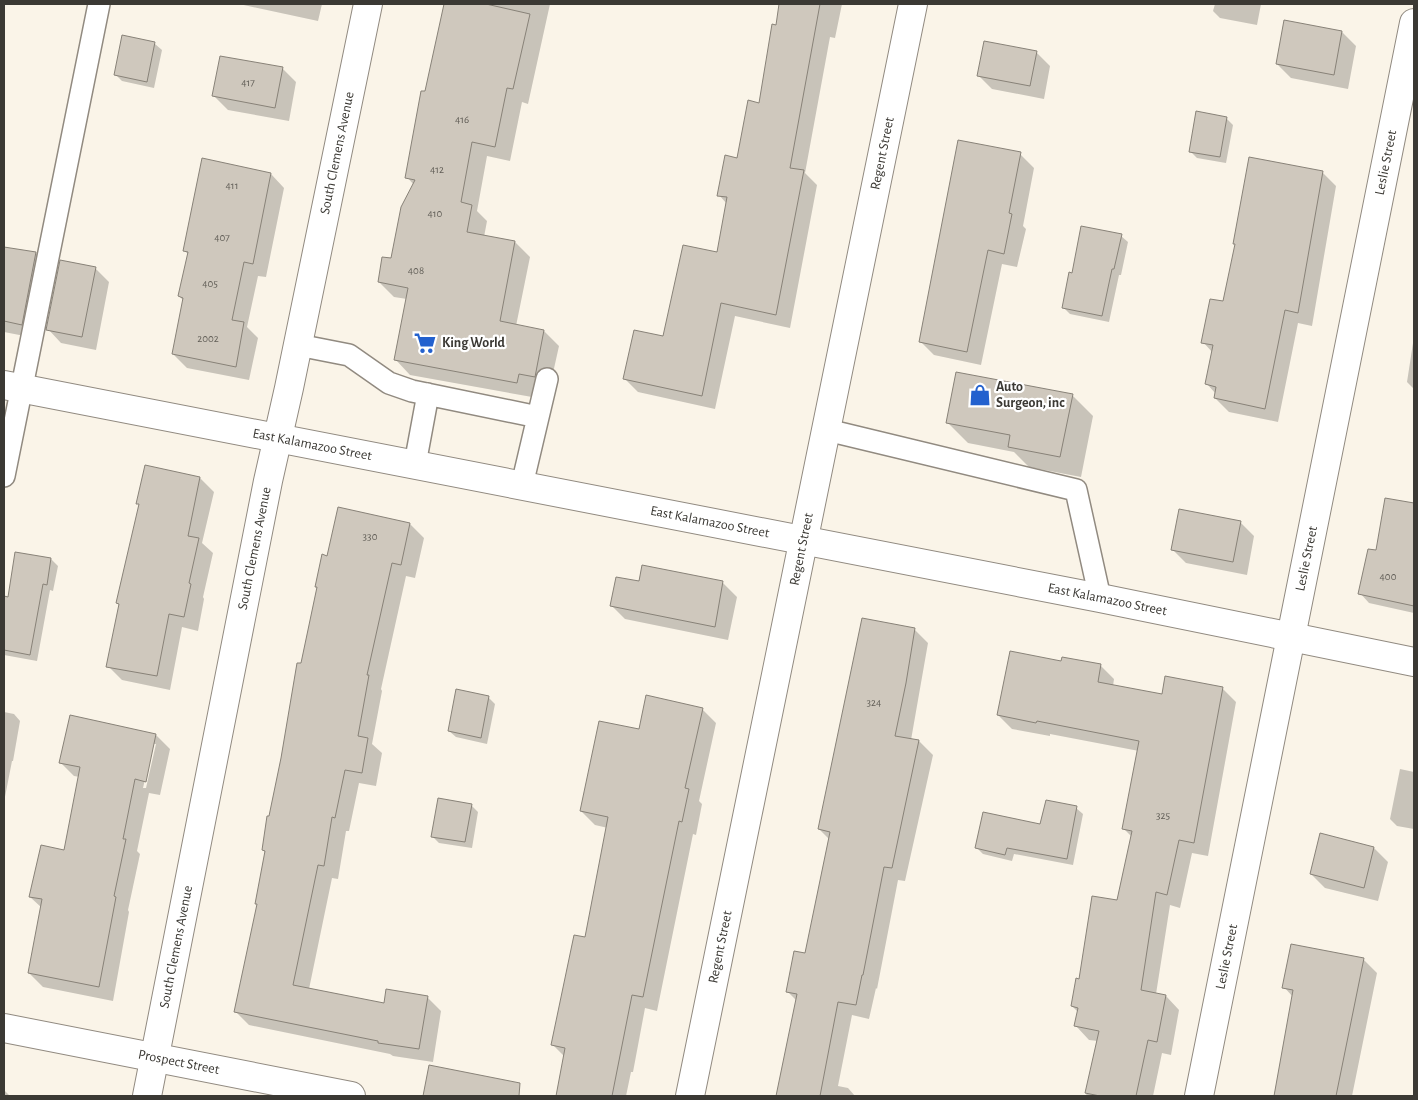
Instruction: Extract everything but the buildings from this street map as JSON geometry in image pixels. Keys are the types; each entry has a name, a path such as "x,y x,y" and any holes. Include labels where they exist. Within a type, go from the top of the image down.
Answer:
{"street":[{"name":"South Clemens Avenue","path":"147,1096 278,437 368,4"},
{"name":"Regent Street","path":"690,1096 913,4"},
{"name":"Leslie Street","path":"1199,1096 1414,22"},
{"name":"East Kalamazoo Street","path":"13,387 1100,598 1414,662"},
{"name":"Prospect Street","path":"4,1028 351,1096"}],"lane":[{"path":"4,476 13,387 100,4"},
{"path":"298,345 349,355 389,383 412,391 538,417"},
{"path":"522,485 547,379"},
{"path":"415,464 428,394"},
{"path":"827,430 1076,490 1100,598"}],"place":[{"name":"King World","path":"425,343"},
{"name":"Auto Surgeon, inc","path":"980,395"}]}
